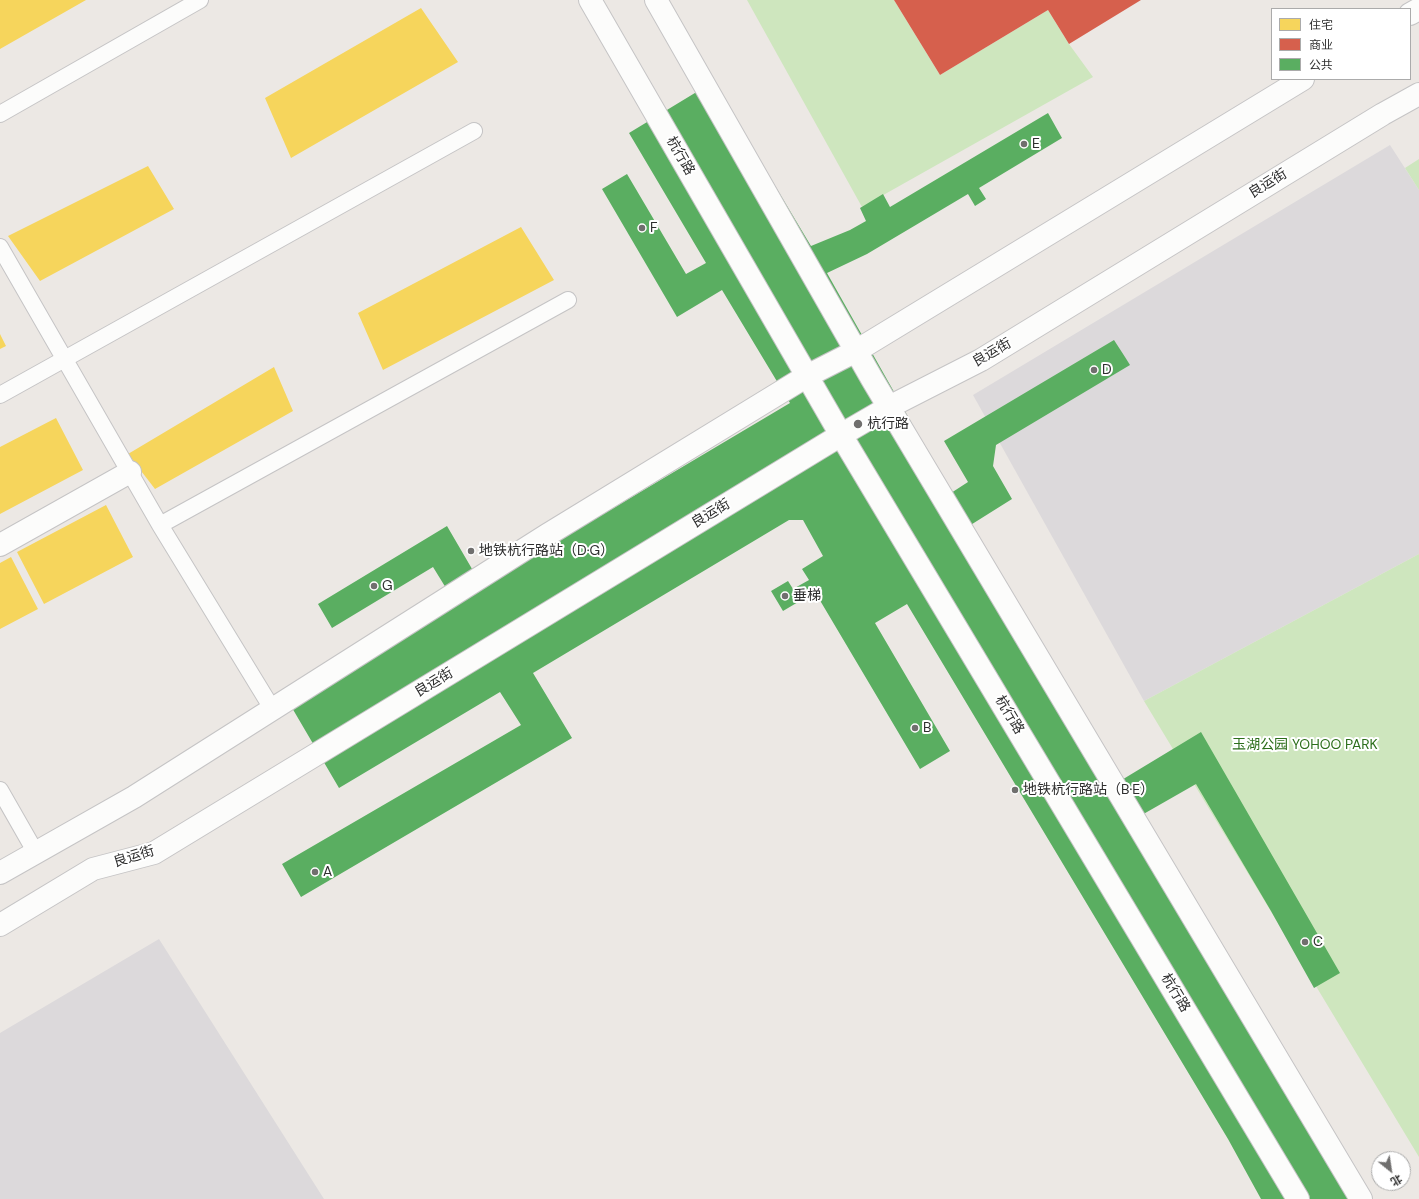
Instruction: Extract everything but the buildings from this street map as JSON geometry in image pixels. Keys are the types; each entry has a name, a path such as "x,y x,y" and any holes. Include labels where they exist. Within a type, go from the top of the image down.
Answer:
{"main road":[{"name":"杭行路","path":"590,0 841,435 1298,1199"},
{"path":"656,0 856,351 1361,1199"},
{"path":"0,874 134,797 547,535 807,376 856,351 1301,80"},
{"name":"良运街","path":"0,925 93,869 154,853 889,406 981,360 1376,118 1419,94"},
{"path":"0,545 130,472"}],"lane":[{"path":"0,114 200,0"},
{"path":"0,395 474,131"},
{"path":"2,254 65,359 160,525 273,710"},
{"path":"160,525 568,300"},
{"path":"0,790 36,853"}],"shaded area":[{"path":"1390,145 1419,190 1419,554 1144,701 973,395"},
{"path":"159,939 324,1199 0,1199 0,1033"}],"green space":[{"path":"747,0 894,0 940,75 1048,10 1069,44 1093,77 862,207"},
{"path":"1419,159 1419,190 1405,168"},
{"name":"玉湖公园 YOHOO PARK","path":"1419,554 1419,1157 1144,701"}],"place":[{"name":"E","path":"1024,144"},
{"name":"F","path":"642,228"},
{"name":"D","path":"1094,370"},
{"name":"杭行路","path":"858,424"},
{"name":"地铁杭行路站（D·G）","path":"471,551"},
{"name":"G","path":"374,586"},
{"name":"垂梯","path":"785,596"},
{"name":"B","path":"915,728"},
{"name":"地铁杭行路站（B·E）","path":"1015,790"},
{"name":"A","path":"315,872"},
{"name":"C","path":"1305,942"}]}
